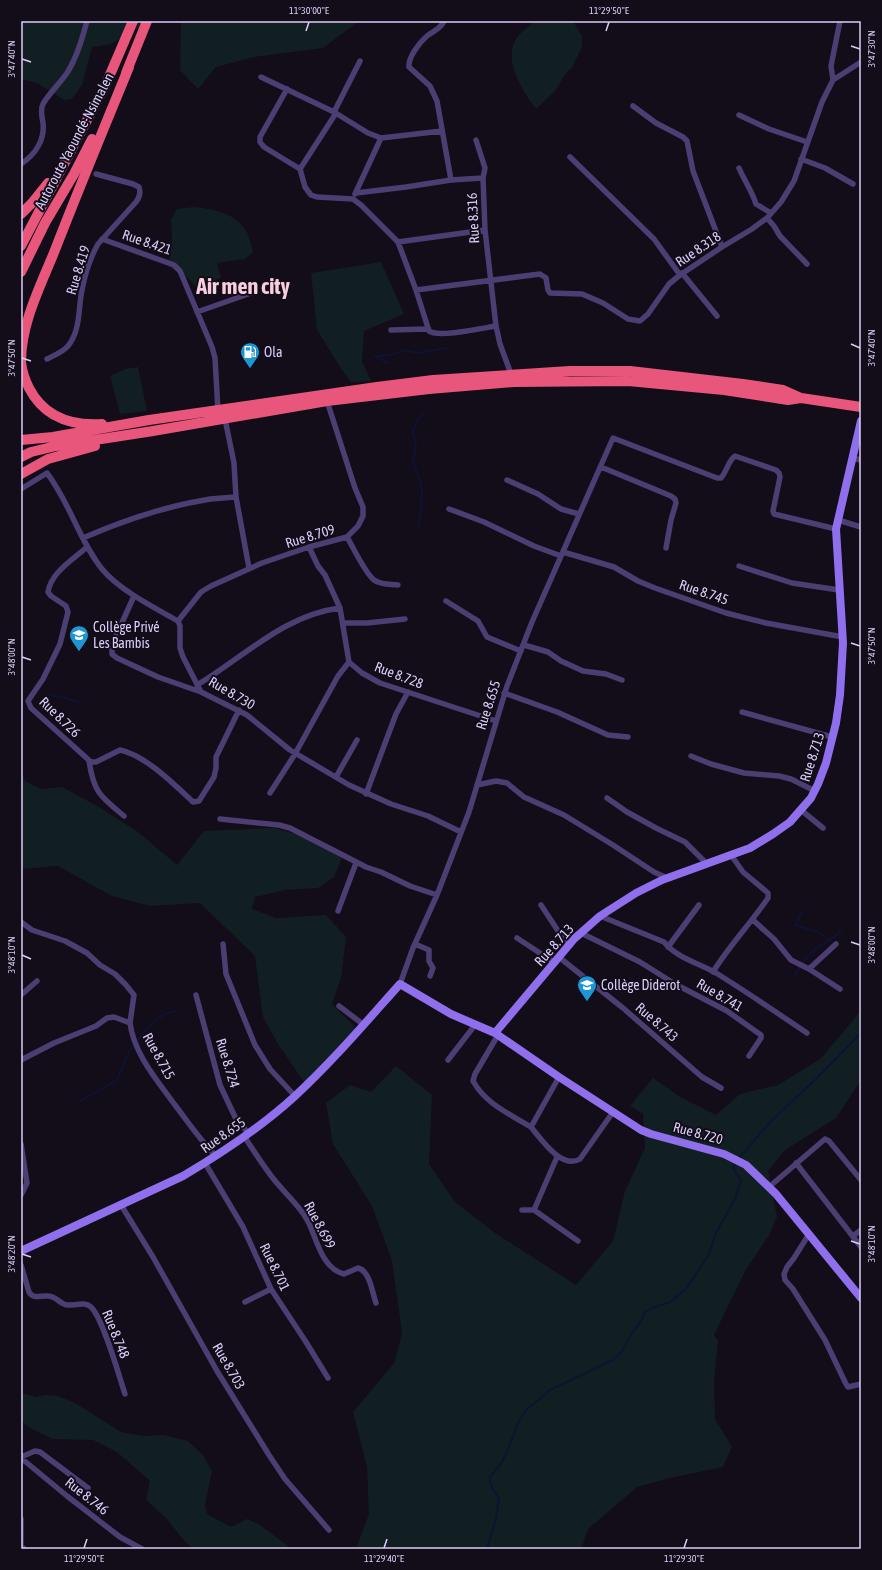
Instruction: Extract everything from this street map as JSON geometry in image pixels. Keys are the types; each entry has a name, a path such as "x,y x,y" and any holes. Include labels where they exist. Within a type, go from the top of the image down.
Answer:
{"highway":[{"name":"Autoroute Yaoundé-Nsimalen","path":"21,246 106,84 133,21"},
{"name":"Autoroute Yaoundé-Nsimalen","path":"21,272 45,223 74,174 129,67 147,21"},
{"path":"129,67 80,185 23,334 21,364 25,380 34,399 44,409 55,416 70,422 84,424 149,420"},
{"path":"21,214 42,191 83,127"},
{"path":"21,440 53,438 149,420 377,387 433,380 511,374 570,371 630,371 783,390 801,398"},
{"path":"21,457 31,452 56,446 154,431 327,401 429,389 514,382 628,381 724,390 788,400 801,398 861,406"},
{"path":"21,474 48,459 100,444 154,431"}],"main road":[{"name":"Rue 8.713","path":"496,1034 568,946 600,916 636,893 667,878 750,848 790,822 801,810 814,791 826,763 840,695 843,637 839,590 837,525 861,421"},
{"name":"Rue 8.655","path":"22,1248 170,1183 205,1163 279,1111 364,1025 400,984"},
{"path":"400,984 440,1008 496,1034"},
{"name":"Rue 8.720","path":"496,1034 641,1130 724,1154 738,1160 769,1187 861,1298"}],"street":[{"path":"21,164 35,153 40,141 43,125 41,112 43,104 68,72 79,48 87,21"},
{"name":"Rue 8.316","path":"444,21 442,26 422,41 409,62 409,67 430,86 437,101 450,180 483,178 485,230 496,326 500,344 511,374"},
{"path":"840,21 831,66 832,80 861,62"},
{"path":"300,169 335,112 360,62"},
{"path":"261,77 335,112 368,133 380,138 442,131"},
{"name":"Rue 8.318","path":"491,280 540,274 546,278 550,293 582,294 603,302 628,319 640,321 648,314 669,284 681,274 752,229 769,216 788,192 794,181 822,102 832,80"},
{"path":"286,89 260,137 260,142 264,147 300,169 305,188 311,195 317,197 353,199 398,242 416,290 427,329 432,333 449,333 496,326"},
{"path":"633,106 656,123 687,141 693,171 722,247"},
{"path":"739,115 769,129 807,142"},
{"path":"353,199 380,138"},
{"path":"476,140 485,168 483,178"},
{"path":"570,157 654,239 681,274 718,316"},
{"path":"801,159 825,168 853,184"},
{"path":"739,168 756,204 769,216 780,236 807,264"},
{"name":"Rue 8.419","path":"48,359 62,351 72,340 77,328 81,290 93,252 102,239 136,202 140,192 139,187 133,184 96,174"},
{"path":"356,192 406,187 450,180"},
{"path":"398,242 485,230"},
{"name":"Rue 8.421","path":"102,239 177,267 212,347 215,358 218,410"},
{"path":"416,290 491,280"},
{"path":"197,312 251,293 252,290"},
{"path":"391,330 427,329"},
{"name":"Rue 8.709","path":"178,621 201,592 249,568 347,537 358,526 363,516 363,507 355,488 327,401"},
{"path":"225,419 234,463 236,498 249,568"},
{"name":"Rue 8.655","path":"400,984 415,944 437,895 477,785 504,693 579,514 613,438 717,478 721,478 724,475 732,458 735,456 776,470 779,472 780,477 773,511 774,514 777,516 837,525"},
{"path":"852,458 861,460"},
{"path":"601,467 675,499 676,503 666,548"},
{"path":"21,489 47,473 66,502 72,518 87,547 107,574 134,596 178,621"},
{"path":"507,480 538,494 561,509 579,514"},
{"path":"83,538 170,507 206,500 236,498"},
{"name":"Rue 8.745","path":"449,509 484,522 534,546 614,566 638,581 726,613 766,623 843,637"},
{"path":"837,525 861,527"},
{"path":"347,537 367,572 374,580 382,584 398,585"},
{"name":"Rue 8.726","path":"87,547 72,559 51,580 48,592 51,596 66,606 68,612 60,644 43,679 28,701 31,708 89,760"},
{"path":"270,794 295,754 338,676 349,662 340,608 325,575 318,566 309,548"},
{"path":"739,566 792,583 839,590"},
{"path":"134,596 112,645 112,654 117,658 158,677 201,692"},
{"path":"446,601 478,621 487,637 521,651"},
{"path":"197,685 222,670 254,646 286,626 326,610 340,608"},
{"path":"343,623 367,623 405,619"},
{"name":"Rue 8.730","path":"178,621 180,626 180,648 201,692 239,710 295,754 366,794 391,804 422,813 460,832"},
{"path":"524,645 548,652 561,661 583,671 606,674 622,680"},
{"name":"Rue 8.728","path":"349,662 362,673 380,682 496,721"},
{"path":"366,794 396,714 408,692"},
{"path":"504,693 557,712 608,735 628,737"},
{"path":"89,760 91,762 96,762 120,750 133,753 196,803 199,801 214,777 216,757 239,710"},
{"path":"742,712 832,737"},
{"path":"336,777 357,740"},
{"path":"691,756 711,764 742,773 764,776 779,776 790,779 814,791"},
{"path":"89,760 94,785 105,800 124,816"},
{"path":"477,785 496,781 508,783 524,797 564,815 654,872 667,878"},
{"path":"607,798 650,825 685,842 707,864"},
{"path":"801,810 823,828"},
{"path":"220,819 279,825 290,828 366,868 381,872 410,886 437,895"},
{"path":"713,972 753,920 769,896 743,872 731,855"},
{"path":"338,910 356,863"},
{"path":"541,905 568,946"},
{"path":"668,947 699,905"},
{"path":"600,916 659,939 678,955 713,972 807,1033"},
{"path":"753,920 774,939 792,960 809,969 840,990"},
{"path":"21,922 32,930 65,941 81,949 100,965 115,974 134,995 130,1023"},
{"name":"Rue 8.741","path":"581,933 640,962 675,984 727,1011 761,1035 761,1038 749,1056"},
{"name":"Rue 8.743","path":"517,938 557,960 623,1008 702,1077 721,1088"},
{"path":"222,944 226,974 254,1045 270,1069 295,1096"},
{"path":"415,944 429,950 429,961 433,968 430,976"},
{"path":"809,969 836,944"},
{"path":"21,995 37,981"},
{"name":"Rue 8.724","path":"196,995 220,1085 246,1134"},
{"path":"339,1006 364,1025"},
{"name":"Rue 8.715","path":"21,1060 54,1043 96,1026 107,1018 114,1017 130,1023 131,1030 150,1070 186,1120 215,1155"},
{"path":"448,1060 476,1025"},
{"path":"496,1034 472,1081 478,1090 492,1104 531,1127 557,1157 572,1161 580,1159 613,1112"},
{"path":"531,1127 559,1077"},
{"name":"Rue 8.699","path":"246,1134 272,1177 303,1214 311,1228 322,1256 334,1269 340,1273 344,1274 358,1268 363,1269 366,1273 376,1303"},
{"path":"769,1187 823,1140 828,1139 861,1180"},
{"path":"21,1144 27,1183 21,1195"},
{"path":"534,1210 557,1157"},
{"name":"Rue 8.701","path":"205,1163 243,1227 271,1289 328,1378"},
{"path":"796,1163 861,1247"},
{"name":"Rue 8.703","path":"121,1205 153,1257 217,1371 269,1455 285,1479 329,1530"},
{"path":"522,1210 534,1210 578,1241"},
{"path":"853,1236 861,1230"},
{"path":"808,1234 787,1267 784,1274 785,1280 793,1289 824,1340 848,1387 861,1384"},
{"name":"Rue 8.748","path":"21,1265 31,1296 50,1296 64,1304 85,1304 91,1307 97,1314 125,1394"},
{"path":"245,1302 271,1289"},
{"path":"21,1458 35,1451 40,1452 88,1488"},
{"name":"Rue 8.746","path":"21,1458 120,1537 142,1549"},
{"path":"21,1519 21,1546 24,1549"}],"shaded area":[{"path":"21,21 156,21 136,29 111,44 92,47 82,85 72,99 64,100 37,83 21,79"},
{"path":"181,21 359,21 323,48 254,57 216,67 198,89 180,70"},
{"path":"535,21 573,21 582,36 582,47 572,68 567,72 555,91 536,109 519,83 512,63 514,44 522,31"},
{"path":"194,207 223,213 236,220 247,233 253,252 245,259 217,263 221,278 195,286 188,278 169,267 172,240 171,220 177,209"},
{"path":"381,262 404,314 364,331 362,361 371,381 351,382 317,330 311,273"},
{"path":"138,367 147,411 120,414 110,376 125,369"},
{"path":"21,771 25,781 41,789 62,787 99,807 138,832 177,865 204,831 274,828 314,839 342,858 334,877 318,888 286,890 255,897 252,909 276,918 326,915 346,937 341,978 332,1004 356,1028 306,1085 278,1044 263,1017 255,956 200,903 150,906 112,896 58,866 21,869"},
{"path":"861,1011 861,1080 836,1118 785,1150 768,1171 777,1217 769,1235 745,1271 714,1335 718,1341 714,1380 715,1419 732,1447 723,1467 670,1478 637,1487 588,1529 581,1549 356,1549 369,1514 367,1467 353,1412 395,1362 402,1332 392,1261 372,1206 333,1144 326,1103 350,1085 371,1092 396,1066 432,1095 429,1164 455,1202 495,1233 576,1285 613,1241 625,1191 645,1148 643,1114 630,1106 653,1078 680,1097 716,1115 740,1094 778,1085 820,1059"},
{"path":"21,1393 36,1397 45,1395 58,1396 75,1403 121,1432 144,1436 164,1435 188,1441 203,1455 212,1471 205,1505 207,1514 231,1527 247,1519 260,1525 292,1549 194,1549 185,1542 167,1519 146,1500 150,1481 117,1452 93,1440 53,1439 32,1429 21,1421"}],"waterway":[{"path":"375,356 391,355 404,350 417,353 446,348"},
{"path":"376,357 388,363"},
{"path":"418,525 421,510 422,490 413,462 416,445 413,432 416,422 423,413"},
{"path":"48,694 58,697"},
{"path":"61,697 81,703"},
{"path":"802,911 795,925 818,932 829,940"},
{"path":"795,975 811,953 836,936 842,930"},
{"path":"137,1042 155,1021 165,1014 177,1011"},
{"path":"738,1159 772,1120 816,1079 861,1033"},
{"path":"79,1102 117,1080 129,1052 134,1045"},
{"path":"149,1074 153,1080"},
{"path":"487,1549 496,1518 499,1498 492,1488 490,1477 500,1465 506,1454 519,1421 527,1409 526,1410 550,1390 613,1360 621,1352 631,1334 640,1323 645,1312 670,1302 686,1289 709,1254 715,1235 735,1199 741,1181 733,1168 736,1163"}],"place":[{"name":"Ola","path":"250,369"},
{"name":"Collège Privé Les Bambis","path":"79,652"},
{"name":"Collège Diderot","path":"587,1002"}],"district":[{"name":"Air men city","path":"243,286"}]}
